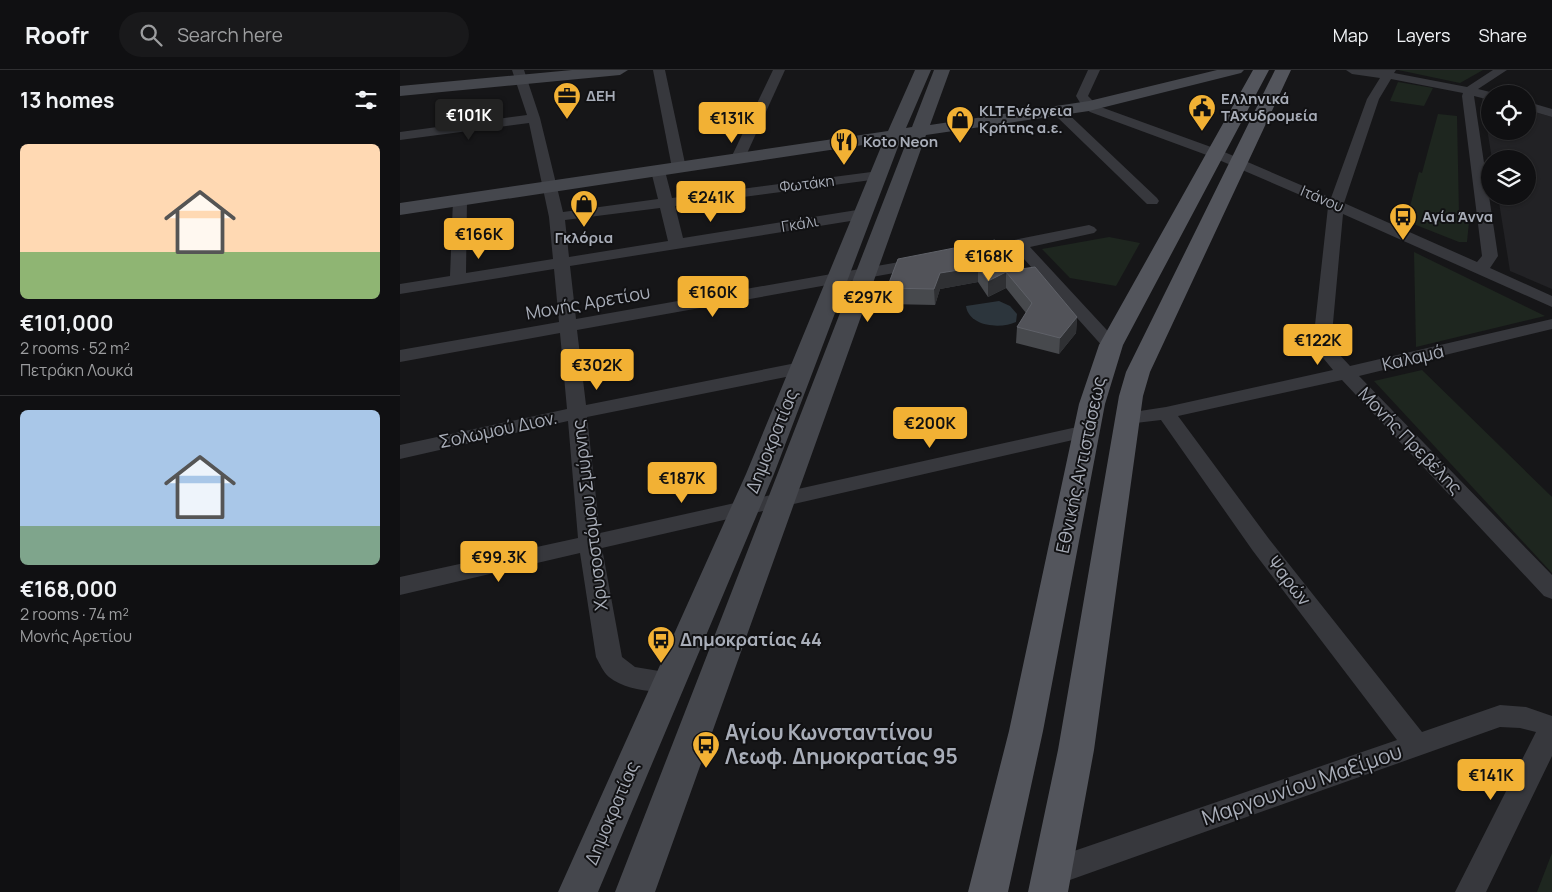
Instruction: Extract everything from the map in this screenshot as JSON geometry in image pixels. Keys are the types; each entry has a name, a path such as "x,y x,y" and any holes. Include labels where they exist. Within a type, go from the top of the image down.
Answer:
{"main road":[{"path":"400,91 520,74 620,70"},
{"name":"Δημοκρατίας","path":"635,892 746,591 782,501 867,274 923,70"},
{"name":"Δημοκρατίας","path":"578,892 744,509 879,175 906,134 942,70"},
{"path":"400,209 1089,106 1236,70"},
{"name":"Εθνικής Αντιστάσεως","path":"1050,882 1077,740 1127,418 1138,372 1227,159 1261,70"},
{"name":"Εθνικής Αντιστάσεως","path":"988,892 1026,731 1086,431 1099,377 1111,345 1284,70"}],"street":[{"path":"659,70 679,168"},
{"path":"737,160 779,70"},
{"path":"1089,106 1083,100 1082,93 1094,70"},
{"path":"1352,70 1388,72 1481,93"},
{"path":"1480,270 1490,256 1468,96 1469,90 1502,70"},
{"name":"Μονής Πρεβέλης","path":"1388,72 1368,113 1336,205 1323,334 1328,353 1552,590"},
{"name":"Χρυσοστόμου Σμύρνης","path":"520,74 534,118 557,217 590,544 605,637 612,664 626,674 668,681"},
{"name":"Ιτάνου","path":"1089,106 1227,159 1336,205 1552,302"},
{"path":"1536,108 1552,113"},
{"path":"1058,111 1152,201"},
{"path":"400,136 534,118"},
{"path":"658,171 677,244"},
{"name":"Φωτάκη","path":"557,217 879,175"},
{"path":"458,279 460,200"},
{"name":"Γκάλι","path":"400,288 863,214"},
{"path":"962,255 1089,230"},
{"path":"1019,244 1111,345"},
{"name":"Μονής Αρετίου","path":"400,356 838,280 943,259"},
{"name":"Καλαμά","path":"1127,418 1166,413 1346,374 1552,325"},
{"name":"Σολωμού Διον.","path":"400,452 577,413 801,368"},
{"name":"Ψαρών","path":"1166,413 1261,545 1416,745"},
{"path":"400,586 1086,431"},
{"name":"Μαργουνίου Μαξίμου","path":"1050,882 1416,745 1500,716 1528,718 1552,728"},
{"path":"1470,892 1552,728"}],"shaded area":[{"path":"1398,70 1483,70 1460,83"},
{"path":"1398,82 1433,88 1424,106 1390,101"},
{"path":"1536,112 1552,117 1552,289 1510,271 1499,205 1536,205 1536,150 1491,150 1489,140 1536,140"},
{"path":"1438,114 1457,116 1459,215 1469,222 1467,242 1459,242 1416,225 1408,214 1419,172 1422,173"},
{"path":"1109,237 1140,243 1116,286 1070,278 1042,249"},
{"path":"1414,252 1545,316 1416,347"},
{"path":"999,301 1010,306 1017,314 1016,322 994,326 979,322 968,313 966,306"},
{"path":"1422,370 1552,497 1552,573 1374,381"},
{"path":"1552,853 1552,892 1537,892"}],"building":[{"path":"995,240 1014,267 1007,271 1035,267 1077,317 1060,338 1017,327 1032,303 1006,272 988,281 978,267 940,273 934,289 887,288 898,259"}],"place":[{"name":"ΔΕΗ","path":"567,120"},
{"name":"ΕΛληνικά ΤΑχυδρομεία","path":"1202,132"},
{"name":"KLT Ενέργεια Κρήτης α.ε.","path":"960,144"},
{"name":"Koto Neon","path":"844,166"},
{"name":"Γκλόρια","path":"584,228"},
{"name":"Αγία Άννα","path":"1403,241"},
{"name":"Δημοκρατίας 44","path":"661,664"},
{"name":"Αγίου Κωνσταντίνου Λεωφ. Δημοκρατίας 95","path":"706,769"}]}
